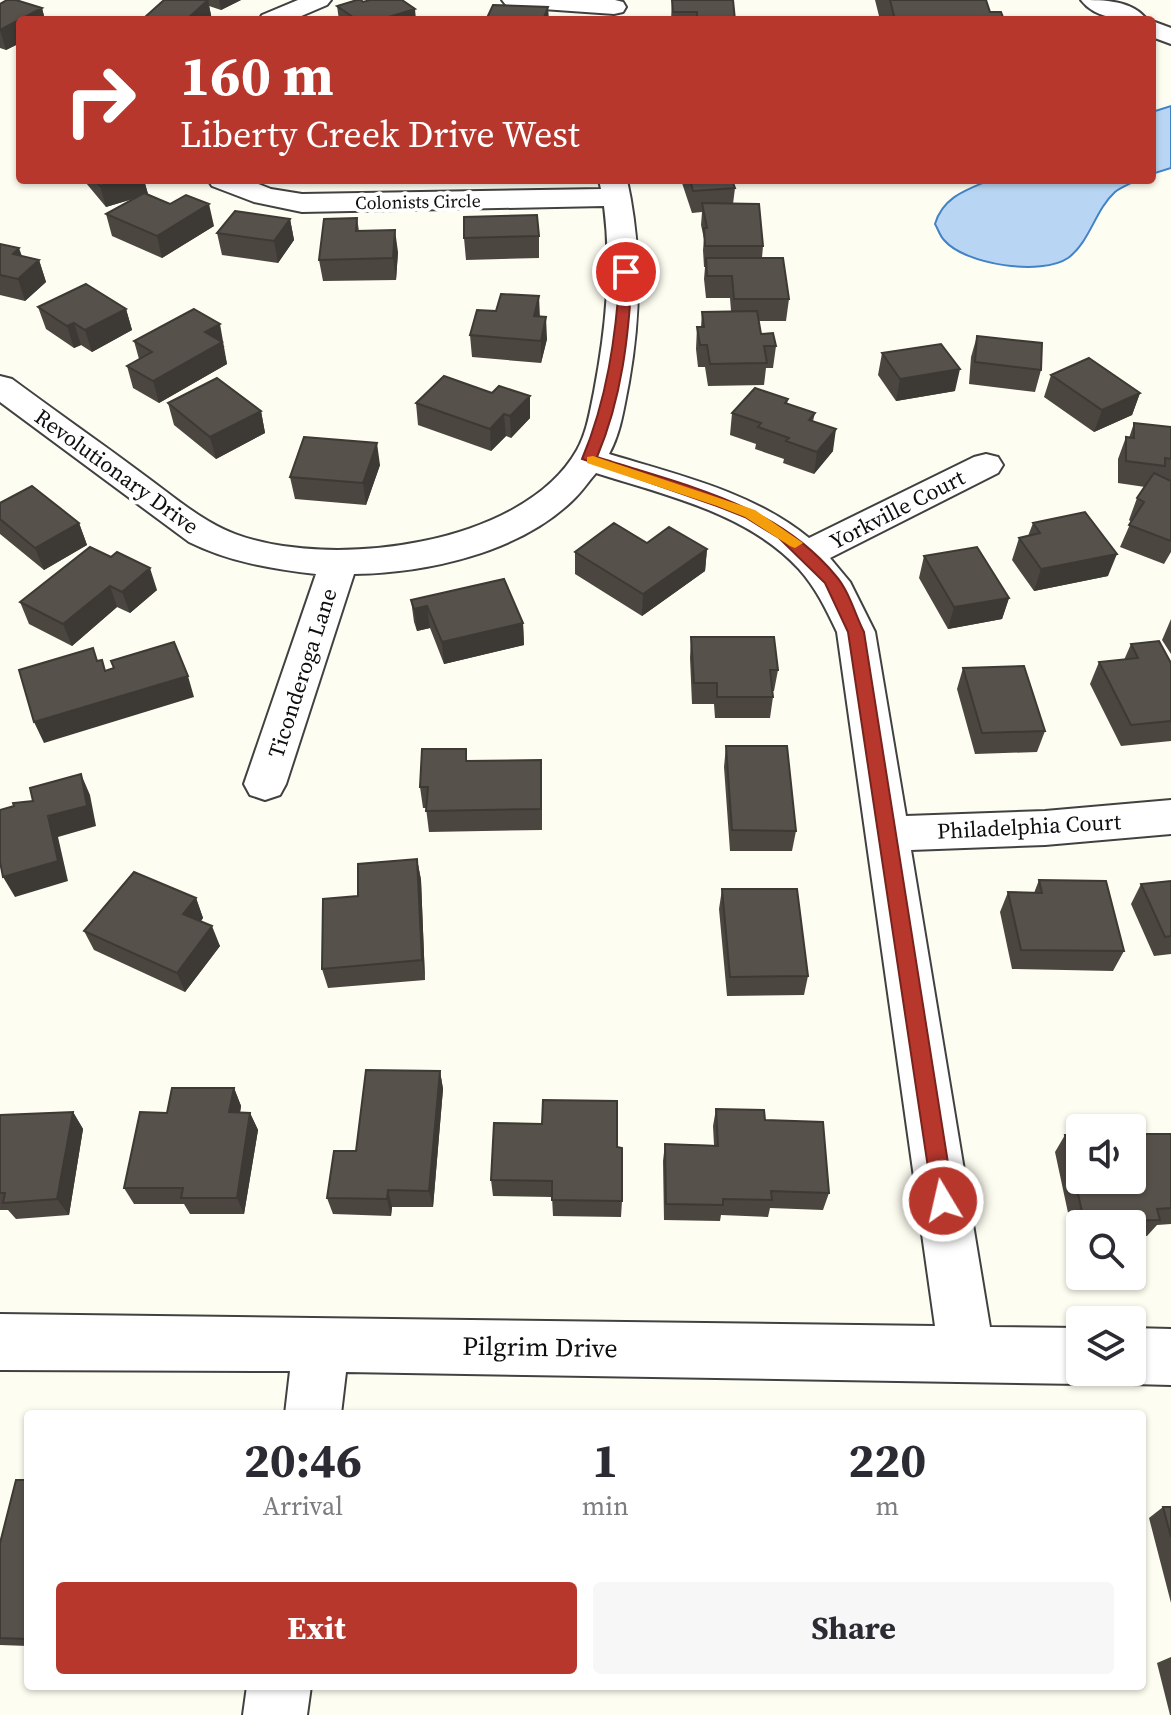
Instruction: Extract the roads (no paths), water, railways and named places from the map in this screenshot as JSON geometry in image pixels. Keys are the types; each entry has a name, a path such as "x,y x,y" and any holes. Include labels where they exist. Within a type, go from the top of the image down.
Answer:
{"street":[{"path":"281,16 319,0"},
{"path":"514,0 613,9"},
{"path":"1093,0 1127,16"},
{"name":"Colonists Circle","path":"232,184 264,196 302,203 615,188"},
{"name":"Revolutionary Drive","path":"0,386 186,524 229,545 299,561 339,562 413,557 483,537 541,506 563,488 589,459 604,424 623,325 625,249 615,188"},
{"path":"589,459 750,514 784,534 808,554 838,591 856,632 967,1355"},
{"name":"Yorkville Court","path":"808,554 986,465"},
{"name":"Ticonderoga Lane","path":"265,784 339,562"},
{"name":"Philadelphia Court","path":"887,834 1045,828 1171,817"},
{"name":"Pilgrim Drive","path":"0,1342 1066,1356"},
{"path":"314,1410 322,1344"},
{"path":"1146,1356 1171,1357"},
{"path":"275,1715 278,1690"}],"water":[{"path":"1171,106 1171,168 1156,173 1156,111"},
{"path":"981,184 1129,184 1108,199 1082,243 1068,258 1041,266 1023,267 969,256 944,240 935,224 944,207 964,191"}]}
